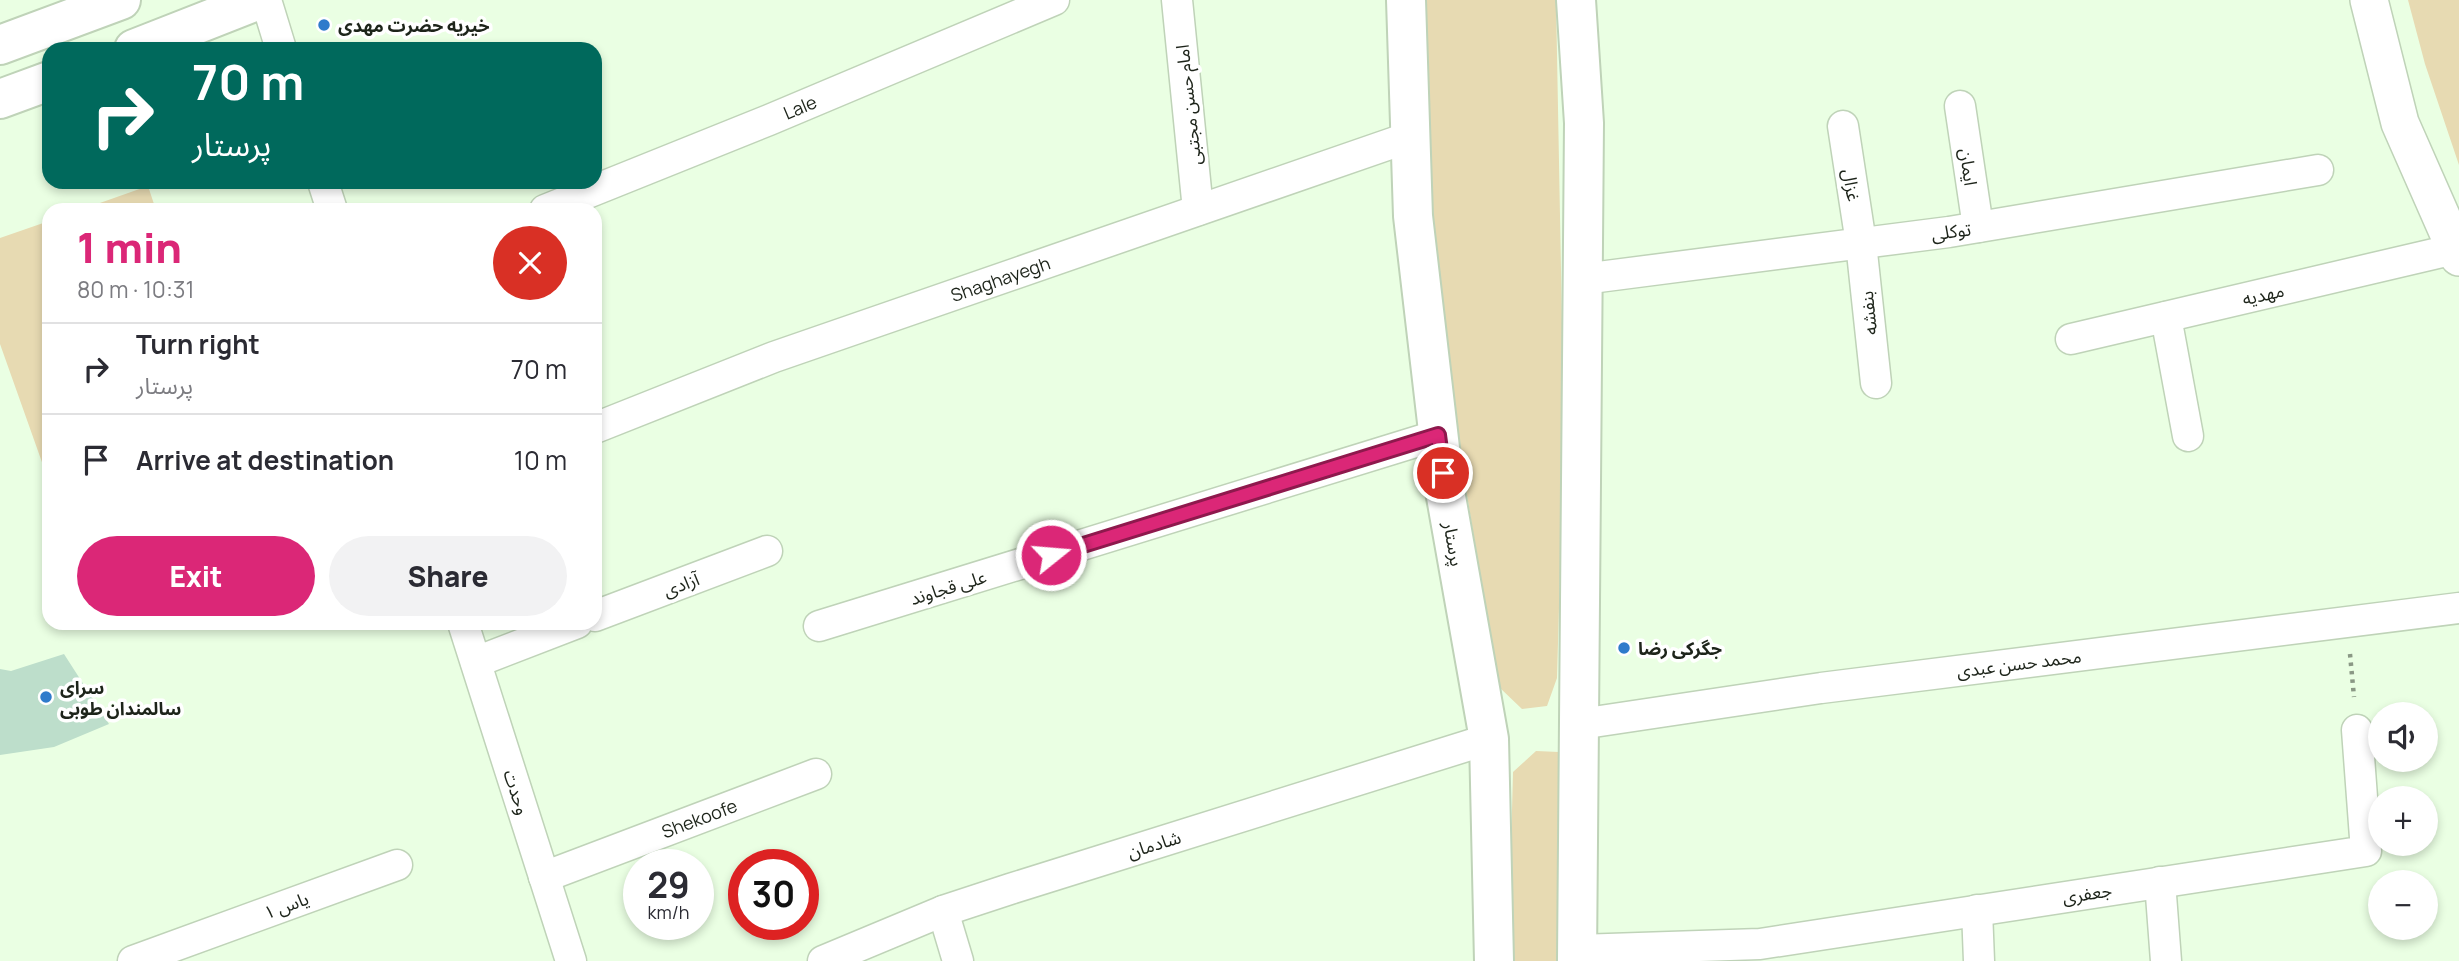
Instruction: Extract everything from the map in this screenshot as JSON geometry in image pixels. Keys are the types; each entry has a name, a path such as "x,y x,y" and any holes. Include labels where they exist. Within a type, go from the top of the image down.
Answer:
{"main road":[{"path":"0,45 121,0"},
{"path":"152,42 259,0"},
{"name":"پرستار","path":"1406,0 1413,216 1445,491 1489,739 1494,961"},
{"path":"1576,0 1584,123 1577,955"},
{"path":"0,99 42,83"}],"street":[{"path":"266,0 279,42"},
{"name":"Lale","path":"602,187 1054,0"},
{"name":"امام حسن مجتبی","path":"1177,0 1198,211"},
{"path":"2369,0 2400,123 2457,253"},
{"name":"ایمان","path":"1960,106 1978,227"},
{"name":"غزال","path":"1843,126 1861,243"},
{"name":"Shaghayegh","path":"602,425 774,357 1410,137"},
{"name":"توکلی","path":"1583,279 1978,227 2318,170"},
{"name":"Lale","path":"562,203 597,189"},
{"name":"بنفشه","path":"1861,243 1876,383"},
{"name":"مهدیه","path":"2071,339 2457,253"},
{"path":"2166,317 2188,436"},
{"name":"علی قجاوند","path":"819,626 1438,435"},
{"name":"آزادی","path":"602,613 767,551"},
{"name":"محمد حسن عبدی","path":"1580,724 1821,688 2459,608"},
{"name":"وحدت","path":"465,630 571,961"},
{"path":"476,662 560,630"},
{"name":"جعفری","path":"1577,955 1760,944 2366,852 2357,730"},
{"name":"شادمان","path":"823,961 943,911 1489,739"},
{"name":"Shekoofe","path":"544,877 816,774"},
{"name":"یاس ۱","path":"134,961 178,954 397,865"},
{"path":"2160,882 2166,961"},
{"path":"1977,910 1979,961"},
{"path":"943,911 958,961"}],"path":[{"path":"2347,622 2357,730"}],"shaded area":[{"path":"1424,0 1556,0 1564,432 1557,678 1547,706 1522,709 1499,687 1451,400 1430,207"},
{"path":"2408,0 2459,0 2459,165 2425,64"},
{"path":"140,189 149,189 154,203 100,203"},
{"path":"42,223 42,462 0,344 0,238"},
{"path":"1536,751 1559,752 1566,794 1559,961 1514,961 1511,848 1513,772"}],"building":[{"name":"سرای سالمندان طوبی","path":"64,654 109,724 54,747 0,755 0,669 11,671"}],"place":[{"name":"خیریه حضرت مهدی","path":"324,25"},
{"name":"جگرکی رضا","path":"1624,648"},
{"name":"سرای سالمندان طوبی","path":"46,697"}],"route":[{"path":"1051,555 1438,435 1443,473"}]}
